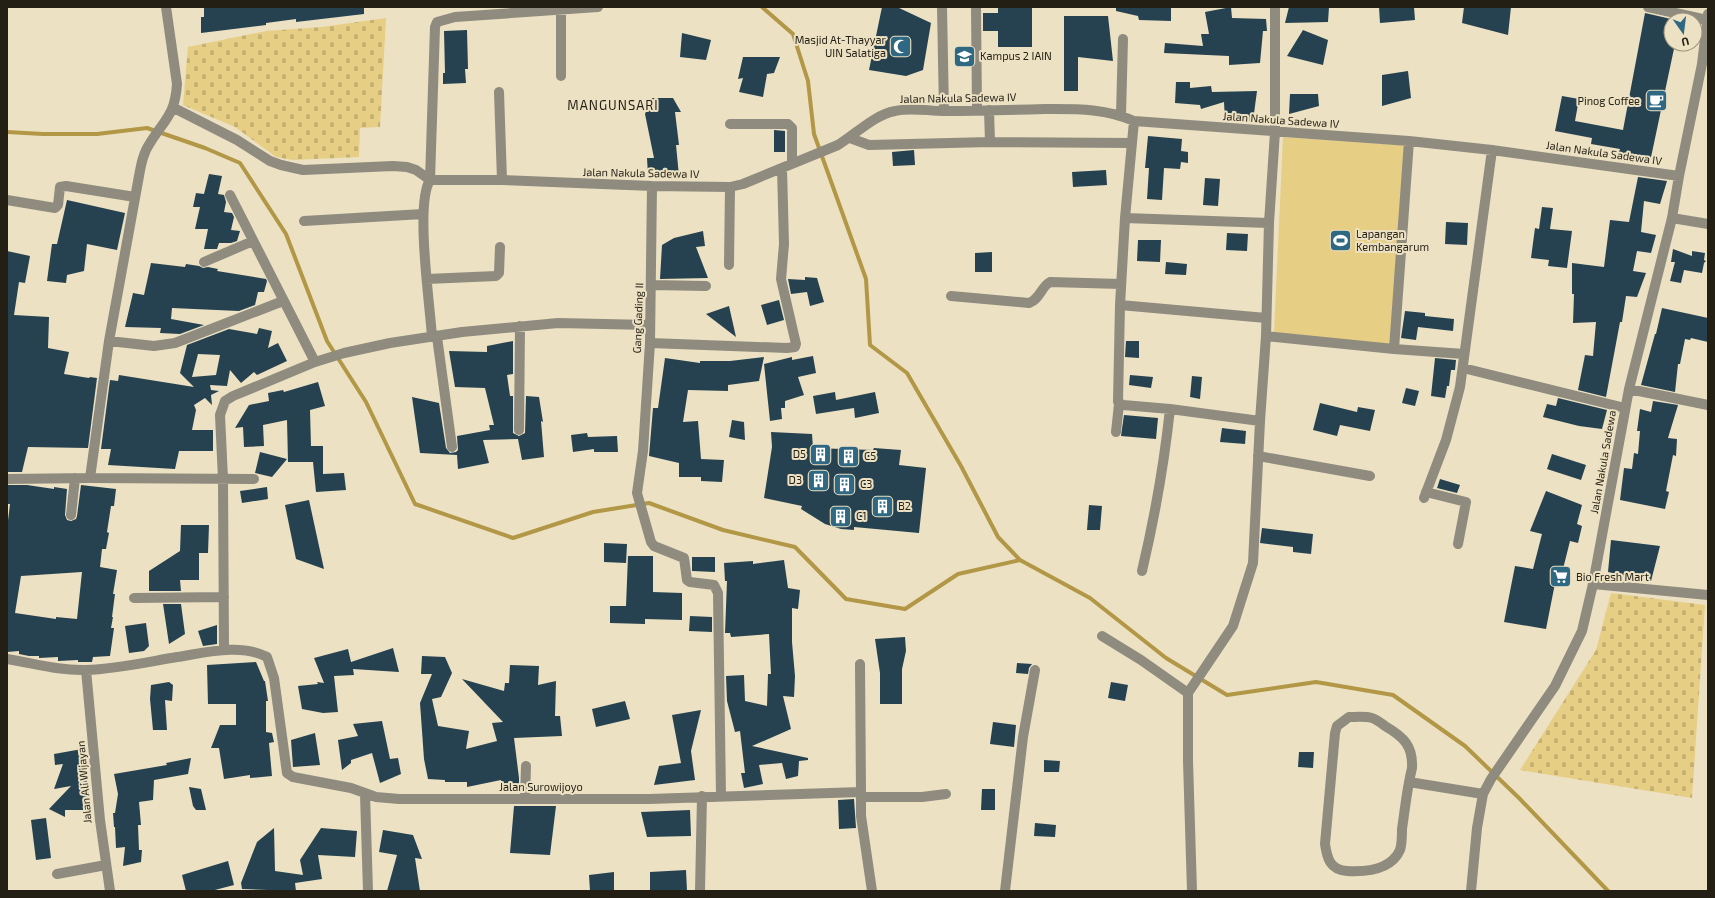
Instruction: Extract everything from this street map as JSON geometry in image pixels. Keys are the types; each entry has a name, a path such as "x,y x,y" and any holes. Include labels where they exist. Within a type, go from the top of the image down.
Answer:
{"street":[{"path":"90,478 108,342 143,157 149,144 174,108 177,84 166,7"},
{"path":"452,447 427,279 423,214 426,186 430,180 435,27 437,22 455,17 536,9 560,10 602,7"},
{"path":"942,7 944,111"},
{"path":"976,7 977,110"},
{"path":"1192,891 1188,761 1190,690 1233,626 1253,563 1266,336 1269,222 1275,132 1275,7"},
{"path":"1648,7 1707,17"},
{"path":"560,10 561,76"},
{"name":"Jalan Nakula Sadewa","path":"1471,891 1477,828 1484,791 1559,679 1582,631 1593,584 1629,389 1672,218 1702,64 1707,17"},
{"path":"1121,115 1123,39"},
{"path":"499,92 502,180"},
{"path":"174,108 280,165 303,170 371,166 407,167 416,170 430,180"},
{"name":"Jalan Nakula Sadewa IV","path":"430,180 502,180 652,186 730,187 743,184 838,145 882,115 895,110 944,111 1094,109 1121,115 1134,121 1409,141 1492,150 1679,176"},
{"path":"989,110 990,142"},
{"path":"1116,432 1119,404 1120,305 1125,218 1134,121"},
{"path":"730,124 788,124 792,128 792,163"},
{"path":"850,138 869,145 990,142 1132,143"},
{"path":"1394,348 1409,141"},
{"path":"1458,544 1466,502 1425,495 1446,440 1460,387 1492,150"},
{"path":"650,343 787,348 795,347 796,344 781,279 784,244 782,168"},
{"path":"7,200 55,208 58,205 60,187 66,186 135,197"},
{"name":"Gang Gading II","path":"652,186 650,343 643,451 637,493 647,532 654,546 681,555 685,562 687,580 690,582 714,585 718,593 721,796"},
{"path":"729,264 730,187"},
{"path":"230,195 315,362"},
{"path":"304,221 423,214"},
{"path":"1125,218 1269,222"},
{"path":"1672,218 1708,224"},
{"path":"204,262 253,241"},
{"path":"427,279 496,276 499,273 500,247"},
{"path":"951,296 1030,303 1037,298 1050,282 1122,284"},
{"path":"651,285 706,286"},
{"path":"108,342 154,346 175,343 283,301"},
{"path":"1120,305 1266,318"},
{"path":"7,659 53,668 86,670 134,664 224,649 223,479 220,415 225,401 233,396 315,362 344,353 390,343 520,326 558,323 650,325"},
{"path":"519,430 520,326"},
{"path":"1266,336 1464,354"},
{"path":"1463,368 1625,408"},
{"path":"1629,389 1708,405"},
{"path":"1119,404 1260,421"},
{"path":"1142,571 1154,522 1164,466 1170,409"},
{"path":"1258,456 1370,476"},
{"path":"71,515 75,478"},
{"path":"7,479 254,479"},
{"path":"1593,584 1708,595"},
{"path":"134,598 224,597"},
{"path":"1102,636 1190,690"},
{"name":"Jalan Surowijoyo","path":"224,649 258,653 266,657 274,678 286,773 293,777 350,788 365,794 399,799 649,799 702,796 861,795 922,797 946,794"},
{"path":"860,664 861,816 872,891"},
{"name":"Jalan Ali Wijayan","path":"86,670 100,820 110,891"},
{"path":"1006,891 1023,737 1035,670"},
{"path":"1349,717 1371,718 1398,734 1407,744 1412,756 1412,768 1409,782 1400,850 1391,862 1378,869 1353,872 1339,871 1327,858 1325,844 1335,733 1337,726 1349,717"},
{"path":"525,798 526,766"},
{"path":"1409,782 1484,791"},
{"path":"365,794 368,891"},
{"path":"700,891 702,796"},
{"path":"57,874 106,865"}],"green space":[{"path":"386,18 380,127 360,128 359,157 293,160 276,157 235,127 183,105 188,47 266,31 322,27"},
{"name":"Lapangan Kembangarum","path":"1283,137 1413,146 1390,344 1274,333"},
{"path":"1611,593 1705,605 1692,798 1520,770 1596,650"}],"building":[{"path":"204,7 364,7 364,14 296,22 296,19 266,23 266,25 201,33 201,17 204,17"},
{"name":"Masjid At-Thayyar UIN Salatiga","path":"882,7 897,7 931,23 923,70 906,76 869,70"},
{"path":"998,7 1032,7 1032,47 998,47 998,31 983,31 983,13 998,13"},
{"path":"1116,7 1171,7 1171,21 1139,20 1138,16 1116,11"},
{"path":"1231,7 1232,18 1266,19 1267,31 1263,31 1260,63 1229,65 1229,56 1164,53 1165,43 1203,46 1201,34 1209,34 1205,12"},
{"path":"1289,7 1329,7 1328,22 1285,23"},
{"path":"1379,7 1414,7 1415,20 1380,23"},
{"path":"1464,7 1511,7 1508,35 1462,23"},
{"path":"1645,13 1663,17 1663,52 1673,52 1650,162 1618,155 1620,149 1591,144 1592,138 1555,131 1562,96 1579,99 1575,121 1623,130"},
{"path":"1064,16 1108,16 1113,61 1078,57 1078,91 1064,91"},
{"path":"467,30 468,69 465,69 466,83 443,84 443,73 445,73 444,31"},
{"path":"1303,30 1328,40 1323,65 1287,56"},
{"path":"682,33 711,40 706,60 680,57"},
{"path":"743,57 780,57 774,73 767,74 763,97 739,92 743,78 738,79"},
{"path":"1408,71 1411,98 1382,106 1382,75"},
{"path":"1176,82 1190,82 1190,88 1211,86 1212,92 1257,91 1253,121 1225,121 1224,102 1201,109 1200,105 1175,103"},
{"path":"1290,94 1318,94 1319,106 1289,114"},
{"path":"652,98 673,98 681,112 675,112 679,145 676,145 679,176 648,175 647,158 654,158 645,114"},
{"path":"774,130 785,131 785,152 774,152"},
{"path":"1148,136 1182,139 1181,151 1188,152 1188,163 1181,162 1180,169 1164,168 1162,200 1147,199 1149,168 1145,168"},
{"path":"914,150 915,165 893,166 892,152"},
{"path":"1106,170 1107,185 1073,187 1072,172"},
{"path":"209,174 222,176 218,194 224,195 226,202 224,212 232,213 234,217 231,230 240,231 237,241 231,243 219,243 217,249 204,249 208,229 195,229 200,207 193,207 196,193 204,194"},
{"path":"1638,177 1667,181 1660,204 1644,201 1641,232 1656,235 1651,253 1637,251 1633,271 1646,273 1637,297 1626,296 1606,397 1578,390 1585,355 1593,356 1596,322 1573,323 1574,294 1572,294 1572,263 1604,267 1610,220 1629,222"},
{"path":"1205,178 1220,179 1218,206 1203,205"},
{"path":"67,200 125,213 117,250 87,244 84,271 67,275 66,283 47,281 52,244 57,244"},
{"path":"1542,207 1553,208 1550,229 1572,231 1567,268 1548,266 1549,260 1531,258 1535,228 1539,229"},
{"path":"1446,222 1468,223 1467,245 1445,244"},
{"path":"703,231 705,246 696,247 708,278 660,279 662,245 674,238"},
{"path":"1227,233 1248,234 1247,251 1226,250"},
{"path":"1138,240 1161,240 1160,262 1137,261"},
{"path":"1673,249 1692,256 1692,251 1705,253 1704,260 1706,261 1704,263 1702,273 1684,270 1681,283 1670,281 1675,262 1671,262"},
{"path":"7,251 30,256 25,283 19,282 14,315 49,317 48,348 69,352 64,374 97,378 88,448 28,447 22,472 7,472"},
{"path":"992,252 992,272 975,272 975,253"},
{"path":"1166,262 1187,264 1186,275 1165,274"},
{"path":"151,263 185,267 186,264 203,268 208,267 218,269 217,271 266,279 267,281 264,292 258,292 255,305 239,311 172,308 171,319 204,325 180,334 160,333 161,328 125,327 133,293 144,295"},
{"path":"805,277 817,278 824,302 810,306 807,292 791,294 788,279 805,280"},
{"path":"779,300 784,320 767,325 761,305"},
{"path":"729,306 736,337 706,314"},
{"path":"1662,308 1708,318 1708,342 1691,338 1690,340 1685,339 1680,364 1678,364 1675,392 1641,385"},
{"path":"1405,311 1425,313 1425,316 1454,319 1453,331 1418,327 1416,340 1401,338"},
{"path":"259,328 272,331 268,348 278,343 287,361 257,375 254,372 241,383 230,370 227,386 210,385 211,390 219,391 211,395 212,405 205,398 194,405 196,410 192,430 213,430 213,451 179,451 175,469 108,465 111,449 101,449 110,380 118,381 119,375 194,387 180,373 187,345 229,329 257,334","holes":["198,354 220,355 216,375 192,377"]},
{"path":"513,341 513,374 507,375 510,396 513,396 513,433 519,436 525,433 526,396 539,397 543,422 541,421 544,457 522,460 518,439 483,440 489,463 458,469 457,455 420,453 412,397 439,403 446,448 450,453 458,450 457,436 490,430 489,425 494,425 485,388 455,387 449,351 487,352 487,346"},
{"path":"1126,341 1139,341 1139,358 1125,357"},
{"path":"813,356 816,373 798,377 804,395 785,401 785,408 781,408 782,419 770,421 764,364 792,357 792,360"},
{"path":"764,357 759,381 728,385 728,391 688,390 683,422 698,421 701,459 724,460 722,482 701,481 701,477 679,477 679,463 649,456 653,408 658,408 665,358 700,363 700,361 730,361"},
{"path":"1435,358 1456,360 1455,370 1451,370 1449,386 1447,386 1445,398 1431,396"},
{"path":"1130,375 1153,377 1151,388 1129,385"},
{"path":"1192,376 1202,377 1200,399 1190,397"},
{"path":"318,382 325,406 310,410 311,446 323,446 323,474 344,473 346,490 316,492 313,462 288,462 287,420 263,425 264,446 244,447 243,427 235,428 249,405 269,401 268,393 283,390 284,392"},
{"path":"1406,388 1419,391 1415,406 1402,403"},
{"path":"835,392 836,400 875,392 879,413 855,418 854,408 816,414 813,396"},
{"path":"1558,398 1607,410 1602,429 1579,426 1543,417 1547,404 1556,406"},
{"path":"1653,401 1678,405 1668,438 1677,439 1676,456 1673,455 1666,491 1669,492 1665,509 1620,500 1624,468 1632,469 1634,453 1638,454 1640,431 1637,431 1640,409 1651,412"},
{"path":"1320,403 1357,412 1358,407 1375,410 1370,431 1340,425 1337,436 1313,430"},
{"path":"1124,415 1158,418 1156,439 1121,436"},
{"path":"732,420 744,422 745,440 729,437"},
{"path":"1222,428 1246,431 1245,444 1220,442"},
{"path":"771,432 812,434 813,448 873,450 874,448 901,450 899,465 926,468 919,533 854,527 854,530 841,529 825,524 801,509 802,506 764,498 772,447"},
{"path":"587,433 588,437 617,436 618,452 594,452 594,449 573,452 571,435"},
{"path":"260,452 287,459 272,477 255,473"},
{"path":"1552,454 1586,465 1581,480 1547,469"},
{"path":"1440,479 1460,485 1457,493 1437,488"},
{"path":"7,485 27,485 54,489 54,487 67,489 65,515 67,520 71,521 76,519 77,516 81,485 116,489 114,506 111,506 106,549 102,549 100,567 117,570 113,594 115,594 111,628 114,628 110,656 93,657 92,662 78,662 78,660 58,661 58,657 39,658 39,656 19,654 19,651 7,652 7,529 10,504 7,504","holes":["82,572 77,619 56,617 56,619 15,613 21,576"]},
{"path":"267,487 268,499 242,503 240,491"},
{"path":"1546,491 1582,505 1577,524 1582,526 1578,543 1570,541 1563,569 1558,568 1546,629 1504,622 1515,566 1533,569 1542,534 1530,531"},
{"path":"309,500 324,569 296,559 285,505"},
{"path":"1089,505 1102,506 1100,530 1087,530"},
{"path":"181,525 209,525 208,553 199,553 199,580 180,580 181,591 149,591 149,571 180,551"},
{"path":"1262,528 1313,534 1311,554 1293,552 1293,547 1260,543"},
{"path":"1611,540 1660,546 1651,581 1608,572"},
{"path":"604,543 627,544 626,563 604,562"},
{"path":"628,556 653,556 653,592 682,593 682,620 645,619 645,624 610,623 610,606 626,606"},
{"path":"692,557 715,557 715,572 692,571"},
{"path":"784,560 788,588 800,590 798,609 792,608 792,642 795,676 794,697 783,696 791,729 752,746 808,758 808,760 799,761 798,776 786,779 782,763 759,765 763,784 744,788 741,773 745,773 740,731 735,732 727,701 726,676 744,675 745,701 767,706 768,674 771,674 769,634 731,637 730,633 725,633 727,581 725,581 724,563 753,561 753,564"},
{"path":"163,604 181,604 185,634 169,644"},
{"path":"690,616 712,617 712,632 689,631"},
{"path":"146,623 149,646 144,651 129,653 125,626"},
{"path":"217,625 217,644 203,646 198,631"},
{"path":"905,637 906,651 902,669 902,704 880,704 880,673 875,639"},
{"path":"393,648 399,672 353,669 354,675 334,676 338,712 323,713 302,709 298,686 318,684 317,682 324,683 314,658 348,649 351,662"},
{"path":"422,656 445,657 452,673 441,697 432,699 438,726 469,731 466,749 497,741 492,723 503,722 462,679 504,691 505,683 509,683 510,665 539,666 538,685 556,681 555,716 560,716 562,736 514,738 519,789 502,791 501,780 467,787 467,782 445,782 445,780 428,779 424,759 420,703 432,674 421,674"},
{"path":"256,662 265,681 268,701 266,701 266,732 272,733 274,742 269,743 272,776 250,778 250,775 224,779 219,748 211,748 220,725 236,725 236,704 208,704 207,665"},
{"path":"1017,663 1032,664 1029,668 1028,674 1016,673"},
{"path":"169,682 173,685 172,701 165,700 167,730 153,730 150,699 151,685"},
{"path":"1111,682 1128,685 1125,701 1108,698"},
{"path":"625,701 630,719 596,727 592,709"},
{"path":"701,710 691,751 695,780 654,785 659,766 681,763 672,715"},
{"path":"382,721 390,759 398,758 401,774 380,783 372,753 351,760 351,763 342,770 338,740 358,736 353,724"},
{"path":"993,722 1016,725 1014,747 990,744"},
{"path":"315,733 320,765 293,767 291,740"},
{"path":"82,749 84,760 82,760 89,790 89,810 65,810 65,817 49,809 71,786 54,789 63,764 55,765 54,754"},
{"path":"1299,752 1314,752 1313,768 1298,767"},
{"path":"191,758 188,774 154,780 153,800 139,802 141,825 138,825 139,850 142,850 141,862 123,866 125,847 116,848 113,813 115,813 118,794 114,774 167,765 166,763"},
{"path":"1044,760 1060,761 1059,772 1044,772"},
{"path":"189,787 201,789 206,810 196,810 193,806"},
{"path":"982,789 995,789 995,810 981,810"},
{"path":"854,799 856,828 839,829 838,800"},
{"path":"514,806 556,806 550,855 510,853"},
{"path":"690,810 691,836 647,837 641,812"},
{"path":"46,818 51,858 36,860 31,820"},
{"path":"1035,823 1056,825 1055,837 1034,836"},
{"path":"274,828 275,871 303,875 300,860 321,828 357,831 355,857 318,855 322,879 295,883 296,891 242,889 241,883 257,842"},
{"path":"383,830 413,835 422,859 415,858 420,891 387,891 397,855 379,852"},
{"path":"228,861 234,885 211,891 186,891 182,875"},
{"path":"686,870 687,891 650,891 650,872"},
{"path":"614,872 614,891 590,891 589,875"}],"waterway":[{"path":"762,7 793,34 808,81 814,134 866,279 870,345 907,373 961,466 998,537 1020,560"},
{"path":"7,132 97,134 147,128 205,148 240,163 286,234 327,341 366,402 415,504 513,538 593,512 649,503 723,530 795,547 846,599 905,609 958,574 1020,560 1090,598 1166,658 1227,695 1316,682 1393,695 1465,746 1519,798 1608,891"}],"place":[{"name":"Masjid At-Thayyar UIN Salatiga","path":"901,46"},
{"name":"Kampus 2 IAIN","path":"964,56"},
{"name":"Pinog Coffee","path":"1656,101"},
{"name":"Lapangan Kembangarum","path":"1340,240"},
{"name":"D5","path":"821,454"},
{"name":"C5","path":"848,456"},
{"name":"D3","path":"818,480"},
{"name":"C3","path":"845,484"},
{"name":"B2","path":"882,506"},
{"name":"C1","path":"841,516"},
{"name":"Bio Fresh Mart","path":"1561,577"}],"district":[{"name":"MANGUNSARI","path":"613,105"}]}
